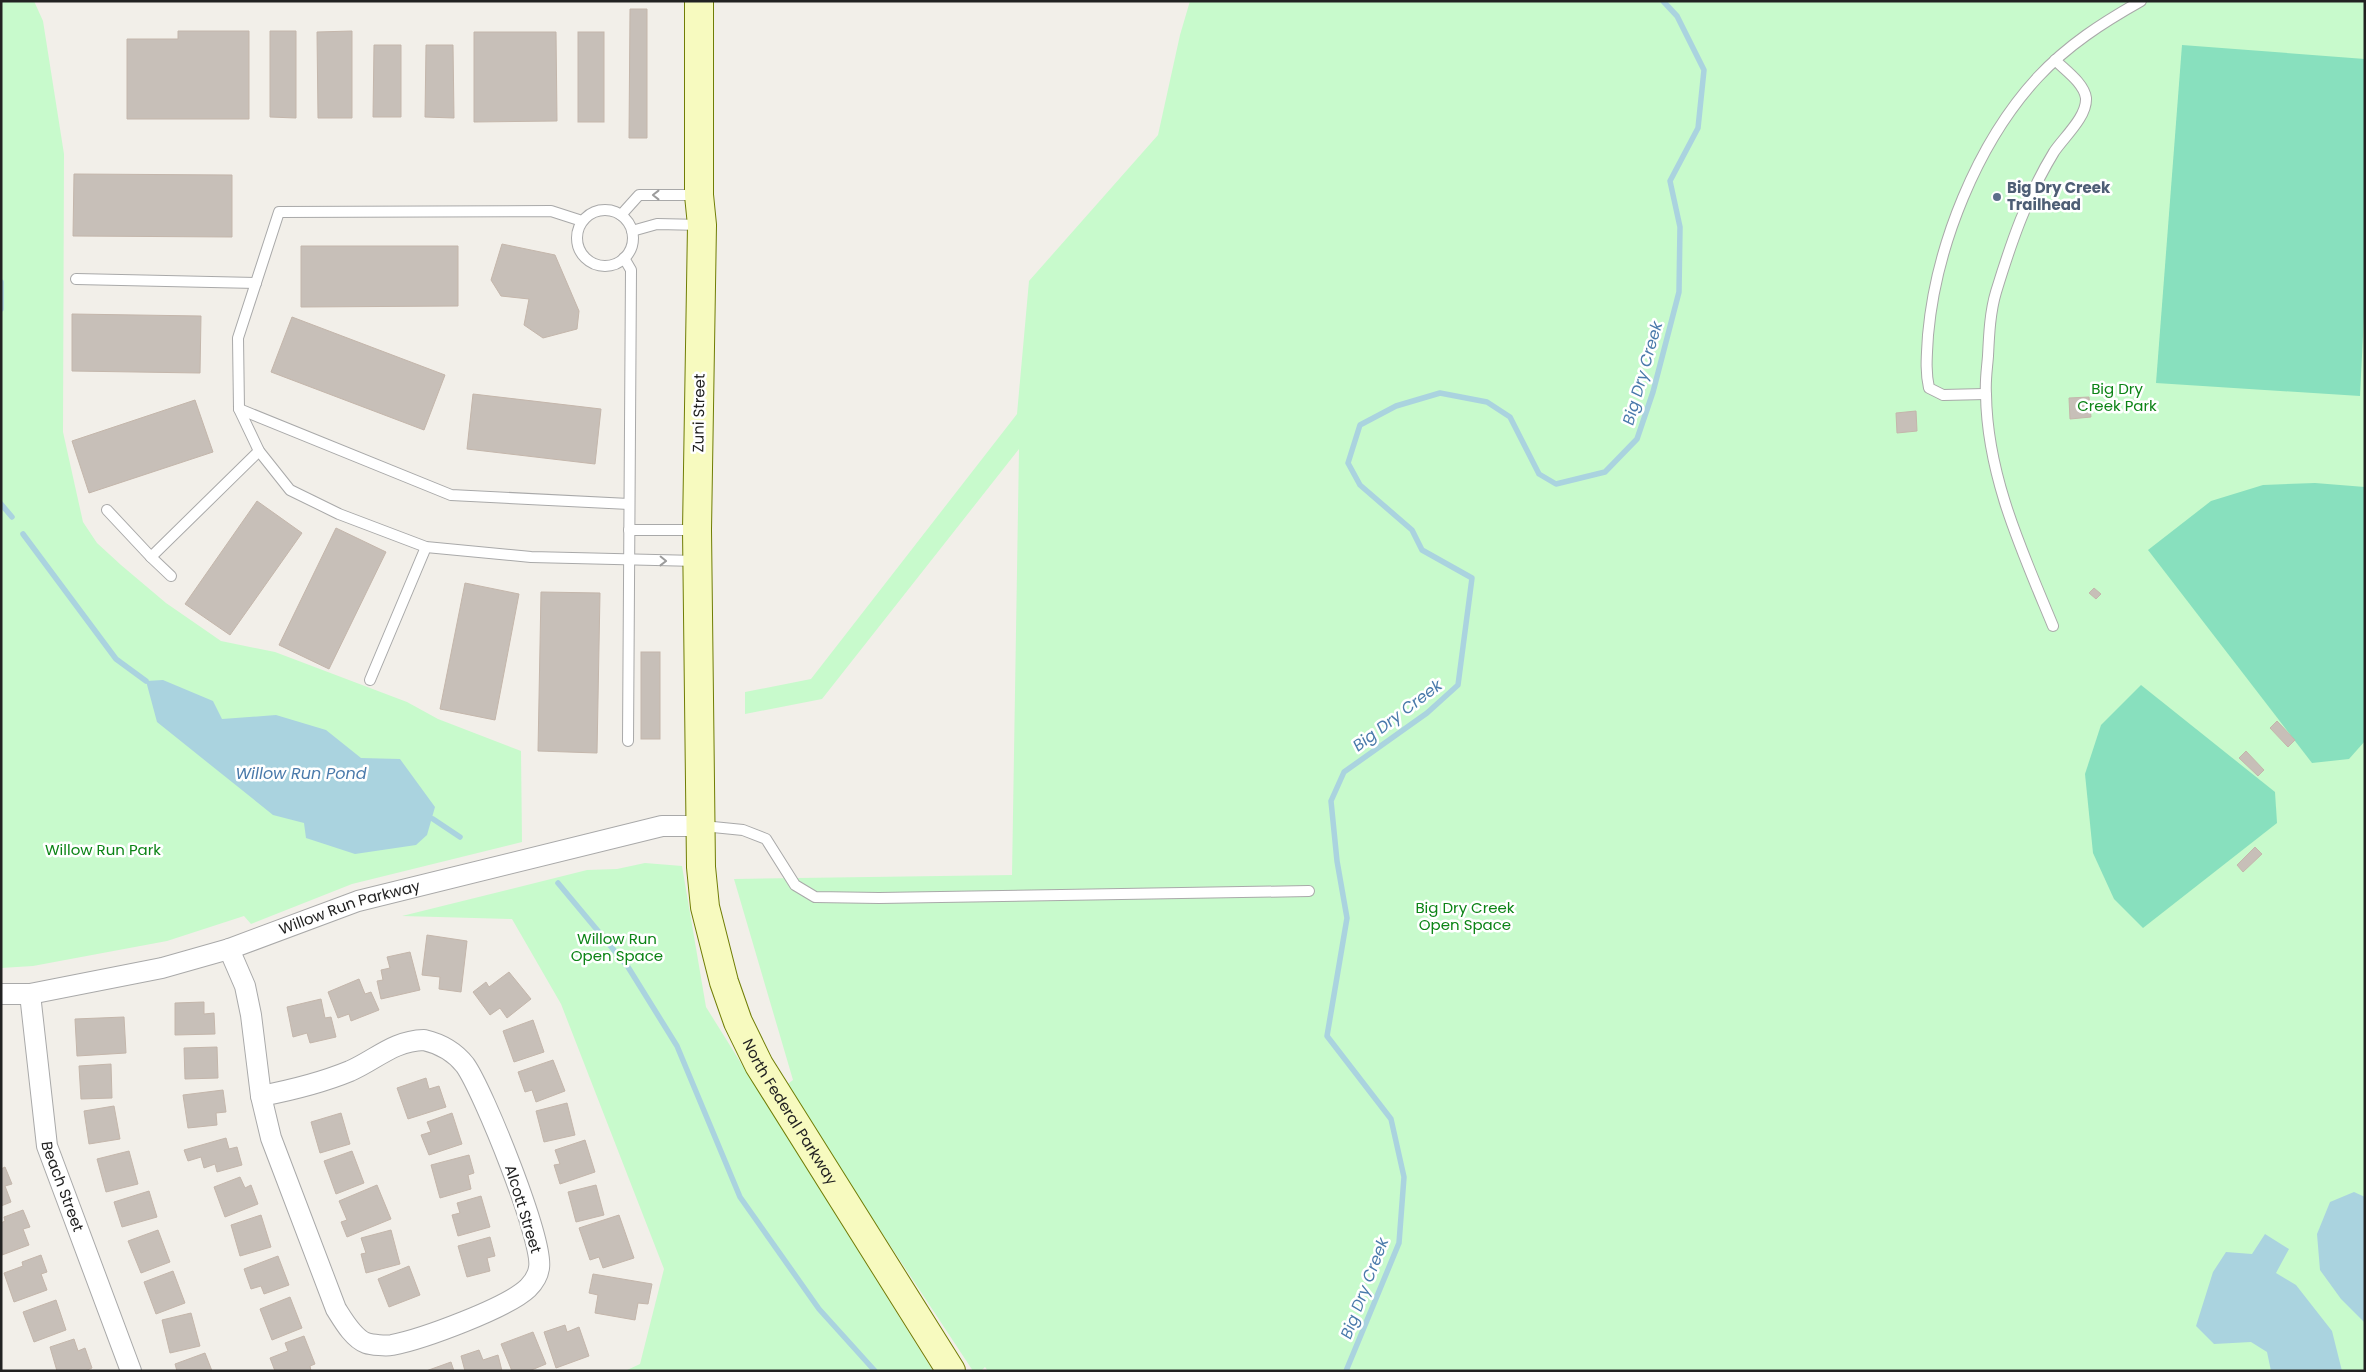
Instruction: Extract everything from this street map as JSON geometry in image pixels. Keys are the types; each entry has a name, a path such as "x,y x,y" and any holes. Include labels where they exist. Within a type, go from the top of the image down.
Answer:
{"main road":[{"name":"Zuni Street","path":"699,1 699,195 702,225 697,530 699,826"},
{"name":"North Federal Parkway","path":"699,826 705,907 724,982 738,1022 759,1065 784,1107 946,1363"}],"street":[{"name":"Willow Run Parkway","path":"1,994 30,994 162,968 229,949 358,901 662,826 699,826"},
{"name":"Alcott Street","path":"229,949 245,986 251,1015 261,1096 271,1138 336,1309 348,1326 365,1343 390,1345 417,1338 494,1309 528,1289 534,1281 539,1267 535,1239 516,1182 485,1102 465,1066 455,1054 440,1044 424,1040 407,1041 352,1070 310,1086 261,1096"},
{"name":"Beach Street","path":"30,994 47,1146 131,1371"}],"lane":[{"path":"1986,394 1943,395 1929,388 1926,371 1934,291 1952,230 1983,155 2037,78 2072,44 2091,30 2141,1"},
{"path":"2053,626 2003,500 1996,469 1986,394 1990,327 1996,295 2014,235 2026,206 2054,152 2085,109 2086,96 2078,82 2055,60"},
{"path":"621,215 639,195 699,195"},
{"path":"602,210 621,215 630,225 632,231 630,250 624,258 616,263 606,265 588,260 581,253 578,244 577,235 582,221 593,212 602,210"},
{"path":"582,221 551,211 279,212 238,338 238,409 258,451 290,490 339,514 426,547 531,557 698,561"},
{"path":"632,231 657,224 702,225"},
{"path":"624,258 631,270 628,741"},
{"path":"76,279 256,283"},
{"path":"238,409 451,495 630,504"},
{"path":"151,557 258,451"},
{"path":"107,510 171,576"},
{"path":"629,530 697,530"},
{"path":"370,680 426,547"},
{"path":"699,826 743,830 766,839 795,885 815,897 889,898 1309,891"}],"green space":[{"name":"Willow Run Park","path":"1,1 34,1 43,21 64,154 63,432 83,522 97,543 121,565 166,603 221,641 275,652 407,702 438,719 521,751 522,842 352,884 251,924 244,916 167,941 33,966 1,968"},
{"name":"Big Dry Creek Open Space","path":"1190,1 2365,1 2365,1371 988,1371 985,1367 981,1371 973,1371 785,1086 793,1080 734,879 1012,875 1019,449 822,699 745,714 745,692 811,679 1017,414 1029,281 1158,135 1180,35"},
{"path":"2182,45 2365,59 2365,295 2360,396 2156,383"},
{"path":"2315,483 2365,487 2365,741 2349,759 2312,763 2148,550 2211,501 2263,485"},
{"path":"2141,685 2275,792 2277,823 2143,928 2114,899 2093,853 2085,774 2101,725"},
{"name":"Willow Run Open Space","path":"645,863 682,866 706,1007 933,1371 625,1371 640,1364 664,1269 561,1004 512,919 402,916 587,870 617,869"}],"water":[{"name":"Willow Run Pond","path":"163,680 213,701 222,719 276,715 326,730 361,758 400,759 435,807 427,835 416,845 355,854 306,838 304,823 273,815 157,722 146,681"},
{"path":"2354,1192 2365,1197 2365,1323 2341,1299 2320,1270 2317,1234 2330,1202"},
{"path":"2265,1234 2289,1249 2276,1273 2296,1285 2332,1331 2342,1371 2271,1371 2267,1352 2251,1342 2214,1344 2196,1326 2213,1272 2226,1252 2252,1254"}],"building":[{"path":"630,9 647,9 647,138 629,138"},
{"path":"178,31 249,31 249,119 127,119 127,39 178,39"},
{"path":"270,31 296,31 296,118 270,117"},
{"path":"352,31 352,118 318,118 317,32"},
{"path":"474,32 556,32 557,121 474,122"},
{"path":"578,32 604,32 604,122 578,122"},
{"path":"374,45 401,45 401,117 373,117"},
{"path":"426,45 453,45 454,118 425,117"},
{"path":"74,174 232,175 232,237 73,236"},
{"path":"502,244 555,255 579,311 577,329 543,338 524,325 529,299 501,296 491,280"},
{"path":"301,246 458,246 458,306 301,307"},
{"path":"72,314 201,316 200,373 72,371"},
{"path":"292,317 445,375 424,430 271,372"},
{"path":"473,394 601,409 595,464 467,449"},
{"path":"2089,397 2091,417 2070,419 2069,398"},
{"path":"195,400 213,452 89,493 72,441"},
{"path":"1916,411 1917,431 1897,433 1896,413"},
{"path":"257,501 302,533 230,635 185,604"},
{"path":"336,528 386,552 329,669 279,645"},
{"path":"465,583 519,594 495,720 440,709"},
{"path":"2094,588 2101,594 2096,599 2089,593"},
{"path":"541,592 600,593 597,753 538,751"},
{"path":"641,652 660,652 660,739 641,739"},
{"path":"2277,721 2295,740 2288,747 2270,728"},
{"path":"2246,751 2264,770 2258,776 2239,758"},
{"path":"2255,847 2262,854 2243,872 2237,865"},
{"path":"427,935 467,941 461,992 439,989 440,977 422,975"},
{"path":"410,952 420,990 381,999 377,981 383,980 381,970 390,968 387,957"},
{"path":"509,972 531,999 507,1018 500,1008 490,1015 473,992 486,982 489,987"},
{"path":"359,979 365,994 371,992 379,1010 351,1021 349,1014 338,1018 328,992"},
{"path":"321,999 325,1018 331,1017 336,1037 310,1043 307,1033 293,1037 287,1007"},
{"path":"204,1002 204,1014 214,1013 215,1034 175,1035 175,1003"},
{"path":"124,1017 126,1053 77,1056 75,1019"},
{"path":"533,1020 544,1052 514,1062 503,1031"},
{"path":"217,1047 218,1078 185,1079 184,1048"},
{"path":"553,1060 565,1091 536,1102 532,1090 525,1092 518,1072"},
{"path":"111,1064 112,1098 81,1099 79,1066"},
{"path":"426,1078 429,1089 439,1086 446,1107 408,1119 397,1088"},
{"path":"223,1090 226,1112 216,1113 217,1125 188,1128 183,1095"},
{"path":"567,1103 575,1135 544,1142 536,1111"},
{"path":"114,1106 120,1139 89,1144 84,1111"},
{"path":"341,1113 350,1144 320,1153 311,1122"},
{"path":"452,1113 462,1144 429,1155 421,1135 431,1132 427,1122"},
{"path":"226,1138 229,1149 237,1147 242,1165 217,1172 215,1164 204,1168 201,1157 188,1161 184,1150"},
{"path":"585,1140 595,1172 560,1184 554,1165 560,1164 555,1150"},
{"path":"129,1151 138,1184 106,1192 97,1159"},
{"path":"352,1151 364,1183 336,1194 324,1161"},
{"path":"469,1155 474,1173 468,1175 471,1189 440,1198 431,1165"},
{"path":"5,1167 12,1184 5,1186 11,1202 1,1206 1,1169"},
{"path":"240,1177 245,1188 251,1185 258,1204 225,1217 214,1187"},
{"path":"377,1185 391,1219 347,1237 341,1222 347,1220 339,1201"},
{"path":"596,1185 604,1215 576,1222 568,1192"},
{"path":"149,1191 157,1217 122,1227 114,1202"},
{"path":"481,1196 490,1227 458,1236 452,1215 460,1213 457,1203"},
{"path":"23,1210 30,1227 23,1229 29,1245 2,1255 1,1223 5,1221 4,1217"},
{"path":"261,1215 271,1247 240,1256 231,1225"},
{"path":"619,1215 634,1258 603,1268 599,1257 590,1260 579,1228"},
{"path":"158,1230 170,1262 141,1273 128,1241"},
{"path":"391,1230 400,1264 366,1273 361,1254 366,1253 361,1238"},
{"path":"490,1237 495,1256 487,1258 490,1271 467,1277 458,1246"},
{"path":"41,1255 47,1272 41,1274 47,1290 14,1302 4,1273 23,1266 22,1262"},
{"path":"278,1256 289,1285 264,1294 261,1286 251,1289 244,1269"},
{"path":"409,1266 420,1295 389,1307 378,1279"},
{"path":"173,1271 185,1303 156,1314 144,1282"},
{"path":"593,1274 652,1284 648,1304 638,1303 635,1320 595,1313 598,1295 589,1293"},
{"path":"290,1297 302,1328 272,1340 260,1309"},
{"path":"56,1300 66,1330 34,1342 23,1312"},
{"path":"191,1313 200,1346 170,1353 162,1320"},
{"path":"565,1325 567,1332 579,1327 589,1356 556,1368 544,1332"},
{"path":"533,1332 546,1364 529,1371 512,1371 501,1344"},
{"path":"304,1336 315,1364 310,1366 311,1371 275,1371 270,1358 288,1351 285,1343"},
{"path":"74,1339 78,1351 85,1348 92,1368 85,1371 57,1371 50,1347"},
{"path":"479,1350 483,1360 498,1355 502,1371 465,1371 461,1356"},
{"path":"205,1353 212,1371 177,1371 175,1364"},
{"path":"451,1362 454,1371 426,1371"}],"waterway":[{"name":"Big Dry Creek","path":"1346,1371 1399,1243 1404,1177 1391,1119 1327,1036 1347,918 1337,861 1331,801 1344,772 1427,713 1458,685 1472,578 1422,550 1412,530 1360,485 1348,463 1360,425 1396,406 1440,393 1487,402 1510,417 1539,474 1556,484 1605,472 1637,439 1653,392 1679,292 1680,227 1670,181 1698,128 1704,70 1677,16 1663,1"},
{"path":"1,282 1,309"},
{"path":"1,504 12,517"},
{"path":"23,534 116,659 146,681"},
{"path":"433,819 460,837"},
{"path":"558,883 628,967 677,1046 740,1197 819,1309 875,1371"}],"place":[{"name":"Big Dry Creek Trailhead","path":"1997,197"}],"park label":[{"name":"Big Dry Creek Park","path":"2117,398"}]}
